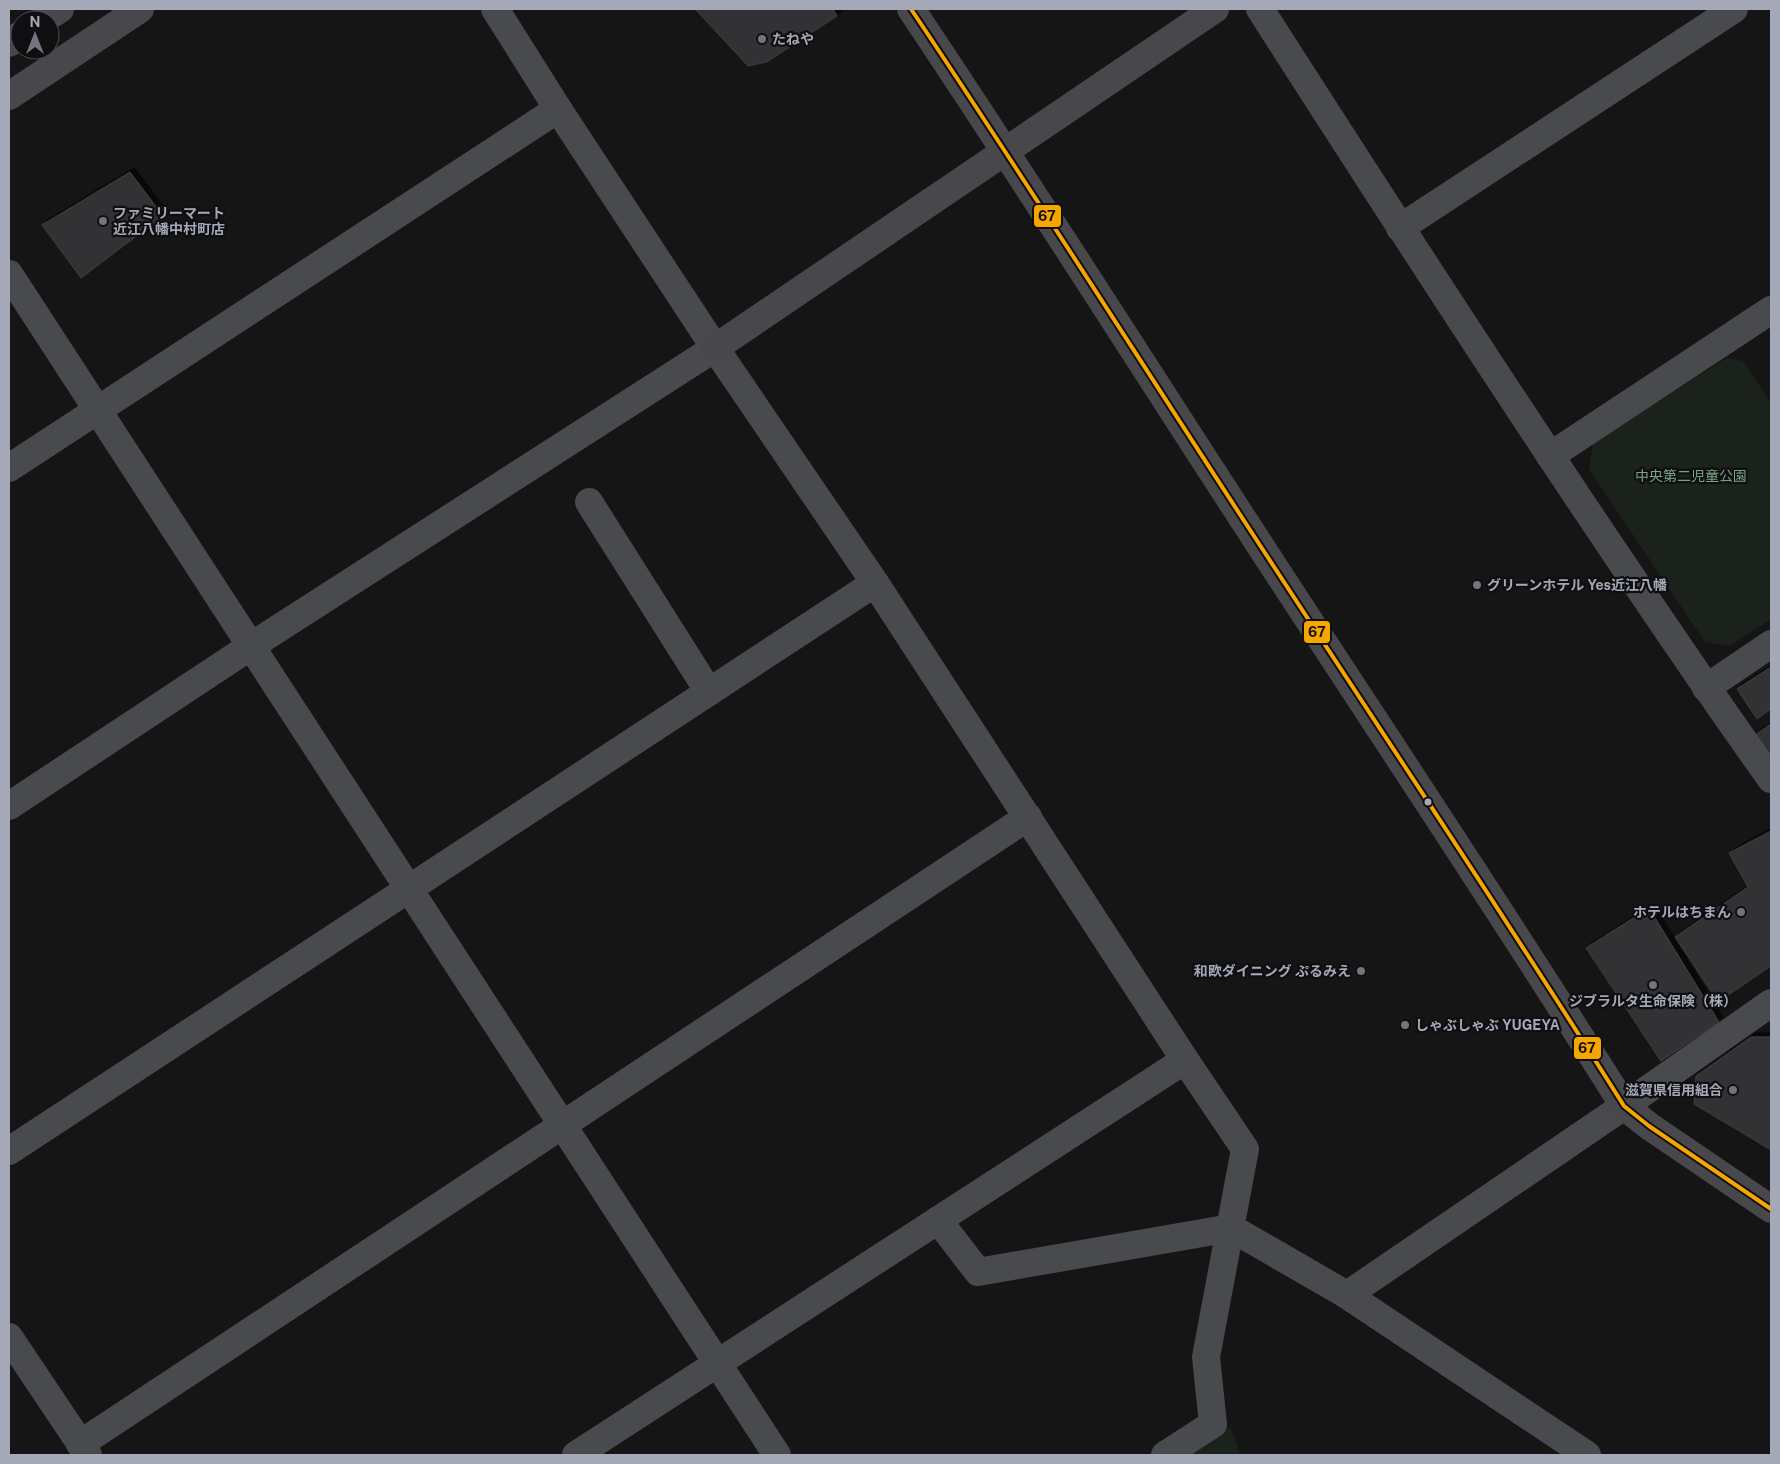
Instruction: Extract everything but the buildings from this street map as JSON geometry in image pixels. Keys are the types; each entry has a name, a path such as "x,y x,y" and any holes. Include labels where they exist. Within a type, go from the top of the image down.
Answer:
{"main road":[{"path":"9,96 140,9"},
{"path":"911,9 1006,151 1429,800 1624,1106 1649,1126 1771,1209"},
{"path":"715,348 1216,9"}],"street":[{"path":"494,9 715,348 875,583 1185,1060 1245,1148 1206,1357 1213,1424 1165,1455"},
{"path":"1260,9 1400,228 1550,456 1706,688 1771,779"},
{"path":"1400,228 1734,9"},
{"path":"9,468 558,109"},
{"path":"9,274 777,1455"},
{"path":"1550,456 1771,310"},
{"path":"9,806 251,646 715,348"},
{"path":"589,502 709,692"},
{"path":"9,1150 875,583"},
{"path":"1706,688 1771,644"},
{"path":"9,1337 84,1449 562,1125 1028,816"},
{"path":"1347,1296 1771,1003"},
{"path":"576,1455 1185,1060"},
{"path":"938,1220 978,1272 1231,1228 1347,1296 1588,1455"}],"green space":[{"name":"中央第二児童公園","path":"1727,358 1743,361 1771,403 1771,619 1729,646 1705,642 1589,469 1593,443"},
{"path":"1230,1427 1241,1455 1188,1455"}],"transit line":[{"name":"67","path":"911,9 1486,890 1624,1106 1649,1126 1771,1209"}],"place":[{"name":"たねや","path":"762,39"},
{"name":"ファミリーマート 近江八幡中村町店","path":"103,221"},
{"name":"グリーンホテル Yes近江八幡","path":"1477,585"},
{"name":"ホテルはちまん","path":"1741,912"},
{"name":"和欧ダイニング ぷるみえ","path":"1361,971"},
{"name":"ジブラルタ生命保険（株）","path":"1653,985"},
{"name":"しゃぶしゃぶ YUGEYA","path":"1405,1025"},
{"name":"滋賀県信用組合","path":"1733,1090"}]}
